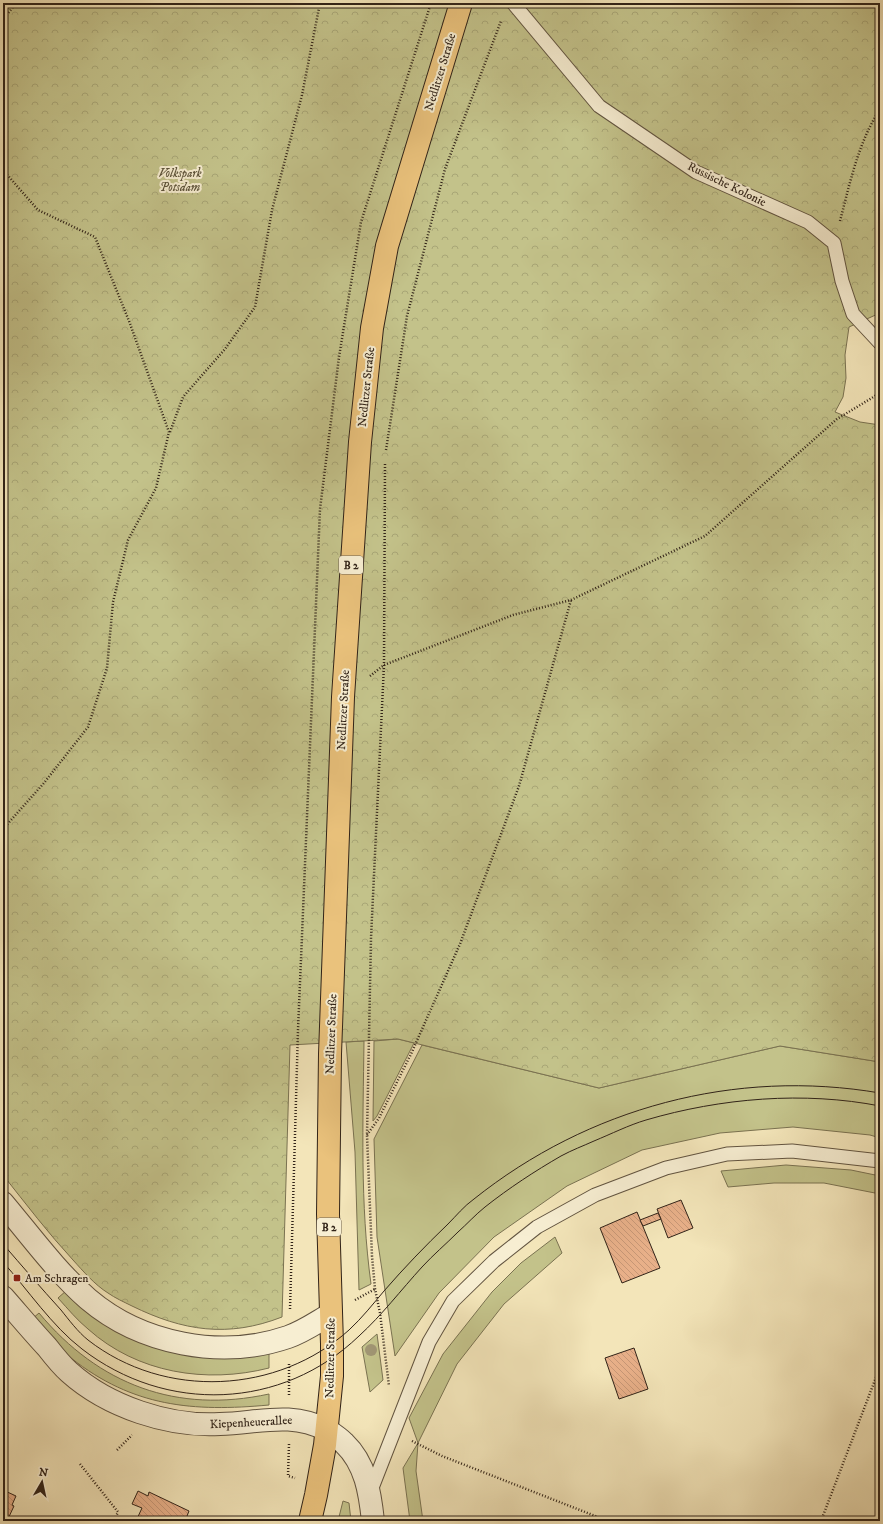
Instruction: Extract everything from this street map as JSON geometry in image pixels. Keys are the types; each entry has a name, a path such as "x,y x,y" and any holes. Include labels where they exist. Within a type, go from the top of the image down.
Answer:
{"main road":[{"name":"Nedlitzer Straße","path":"327,1430 332,1376 328,1214 330,1054 343,697 360,442 372,328 387,246 461,3"},
{"name":"B 2","path":"310,1521 319,1482 327,1430"}],"street":[{"path":"3,1203 77,1289 108,1314 155,1337 179,1343 208,1347 253,1345 289,1336 331,1314"},
{"name":"Kiepenheuerallee","path":"3,1297 68,1372 94,1390 127,1407 156,1417 198,1424 219,1424 289,1418 309,1422 327,1430"},
{"path":"327,1430 345,1444 358,1460 365,1475 370,1493 373,1521"}],"lane":[{"name":"Russische Kolonie","path":"513,3 599,106 696,172 808,222 834,243"},
{"path":"834,243 842,281 853,314 880,343"},
{"path":"370,1493 429,1342 453,1301 494,1261 537,1227 595,1195 666,1168 727,1154 792,1151 880,1161"}],"path":[{"path":"3,20 16,3"},
{"path":"3,830 44,783 88,727 107,668 113,602 128,540 156,488 169,432 183,397 225,349 255,307 272,210 302,95 320,3"},
{"path":"386,454 407,316 445,169 502,17"},
{"path":"834,243 856,159 872,122 880,109"},
{"path":"3,170 38,210 96,237 129,321 169,432"},
{"path":"343,697 384,665 513,615 571,600 705,536 837,419 880,393"},
{"path":"385,462 384,665 371,938 366,1135 372,1256 375,1289 380,1313 389,1388"},
{"path":"366,1135 379,1118 411,1054 460,944 519,786 571,600"},
{"path":"289,1336 288,1476 319,1482"},
{"path":"821,1521 880,1367"},
{"path":"394,1433 418,1443 442,1456 608,1521"},
{"path":"80,1464 118,1512 114,1521"}],"green space":[{"name":"Volkspark Potsdam","path":"3,3 880,3 880,313 849,327 845,355 846,378 843,397 835,412 860,422 880,425 880,1062 780,1046 599,1088 398,1039 290,1045 282,1317 262,1324 243,1328 206,1329 188,1326 151,1315 114,1297 103,1290 85,1273 46,1229 3,1175"},
{"path":"398,1039 414,1043 377,1116 373,1121 374,1041"},
{"path":"364,1041 364,1193 365,1224 371,1284 359,1290 355,1152 346,1042"},
{"path":"422,1045 599,1088 780,1046 880,1062 880,1138 870,1135 793,1127 720,1133 642,1150 567,1186 494,1237 439,1293 395,1356 377,1237 374,1139"},
{"path":"786,1165 851,1170 880,1176 880,1194 824,1183 774,1183 728,1187 721,1171"},
{"path":"555,1237 562,1253 504,1304 457,1364 418,1443 409,1418 443,1354 492,1292 521,1263"},
{"path":"67,1290 183,1354 219,1358 269,1353 269,1368 245,1373 221,1375 173,1371 150,1365 128,1356 107,1344 84,1326 58,1298"},
{"path":"39,1313 62,1338 87,1359 114,1376 142,1388 172,1396 203,1400 235,1399 269,1394 269,1405 215,1408 189,1406 141,1396 117,1387 94,1374 61,1349 32,1319"},
{"path":"377,1334 383,1380 370,1392 362,1347"},
{"path":"418,1443 416,1471 423,1521 410,1521 403,1468"},
{"path":"343,1501 349,1503 351,1521 338,1521"}],"building":[{"path":"681,1200 693,1228 668,1238 657,1209"},
{"path":"637,1212 660,1268 622,1283 600,1228"},
{"path":"658,1213 661,1219 643,1226 640,1220"},
{"path":"634,1348 648,1389 619,1399 605,1358"},
{"path":"3,1490 16,1496 12,1505 14,1506 7,1521 3,1521"},
{"path":"138,1491 148,1496 149,1492 189,1511 185,1521 136,1521 142,1508 132,1504"}],"tram line":[{"path":"3,1244 74,1326 88,1340 118,1359 151,1373 186,1380 221,1382 256,1377 289,1367 321,1351 349,1330 407,1265 467,1205 518,1167 565,1141 614,1119 665,1102 718,1092 771,1086 826,1087 880,1093"},
{"path":"3,1262 50,1319 71,1340 82,1349 115,1370 150,1385 186,1393 223,1395 260,1390 295,1378 328,1360 359,1336 384,1311 426,1263 481,1210 503,1193 532,1174 573,1150 646,1120 674,1112 704,1106 763,1099 792,1098 851,1101 880,1106"}],"place":[{"name":"Am Schragen","path":"17,1278"}]}
